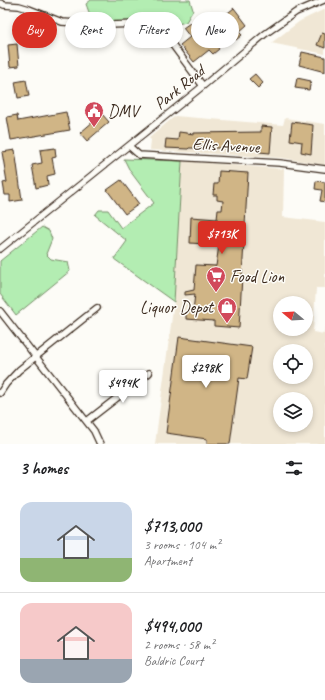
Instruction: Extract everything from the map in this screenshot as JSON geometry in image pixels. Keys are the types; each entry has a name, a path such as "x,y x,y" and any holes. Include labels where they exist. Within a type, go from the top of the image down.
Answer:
{"street":[{"name":"Park Road","path":"0,249 203,86 265,34 296,12 324,0"},
{"path":"1,5 24,8 62,22 108,25 141,24 152,26 166,36 203,86"},
{"name":"Ellis Avenue","path":"128,146 139,155 268,162 325,169"},
{"path":"0,393 12,376 97,308"},
{"path":"0,311 87,421 100,444"},
{"path":"87,421 150,373"}],"shaded area":[{"path":"325,9 325,54 271,43 300,21"},
{"path":"175,116 283,125 285,118 325,124 325,165 282,158 150,150 151,140 149,138"},
{"path":"182,161 284,169 283,217 325,222 325,288 316,288 313,332 324,334 325,325 325,444 155,444 174,302"}],"green space":[{"path":"91,0 190,0 193,10 186,22 183,23 183,12 124,12 124,25 116,25 116,12 89,12 86,4"},
{"path":"124,159 182,161 174,302 114,259 127,241 95,215 99,210 108,210 121,228 154,203 130,171"},
{"path":"42,227 49,231 52,239 46,254 51,259 68,262 70,271 16,315 0,294 0,261"}],"building":[{"path":"234,8 237,12 229,12"},
{"path":"239,15 247,25 239,32"},
{"path":"190,23 191,24 191,48 219,49 213,54 209,50 194,62 182,48 183,43 190,37 183,28"},
{"path":"322,33 325,34 325,48 317,45"},
{"path":"8,45 12,45 12,48 17,48 19,66 10,67"},
{"path":"302,52 325,57 325,72 299,65"},
{"path":"255,74 263,83 258,88 249,79"},
{"path":"297,78 311,81 309,90 295,88"},
{"path":"26,80 29,96 18,98 15,82"},
{"path":"66,112 70,130 11,140 7,117 17,115 18,121"},
{"path":"102,114 109,122 87,141 80,133"},
{"path":"292,122 313,125 311,154 301,152 302,142 290,140"},
{"path":"261,126 272,127 270,153 259,152 259,148 165,148 166,139 178,140 179,132 194,134 261,132"},
{"path":"55,148 56,157 52,158 55,174 47,176 48,185 36,188 32,165 42,163 40,150"},
{"path":"15,150 22,200 10,202 10,195 5,195 3,183 7,182 2,152"},
{"path":"219,171 248,173 239,328 214,326 214,321 186,319 186,312 193,311 195,294 185,295 185,292 194,290 196,265 216,266 219,245 190,243 191,217 217,219 218,210 222,210 223,201 217,200 217,195 213,195 214,184 218,184"},
{"path":"121,180 139,204 125,214 107,190"},
{"path":"316,181 325,182 325,202 320,201 322,190 315,189"},
{"path":"179,337 252,347 247,379 239,378 230,444 207,444 207,439 166,433"}],"place":[{"name":"DMV","path":"94,128"},
{"name":"Food Lion","path":"216,293"},
{"name":"Liquor Depot","path":"227,324"}]}
